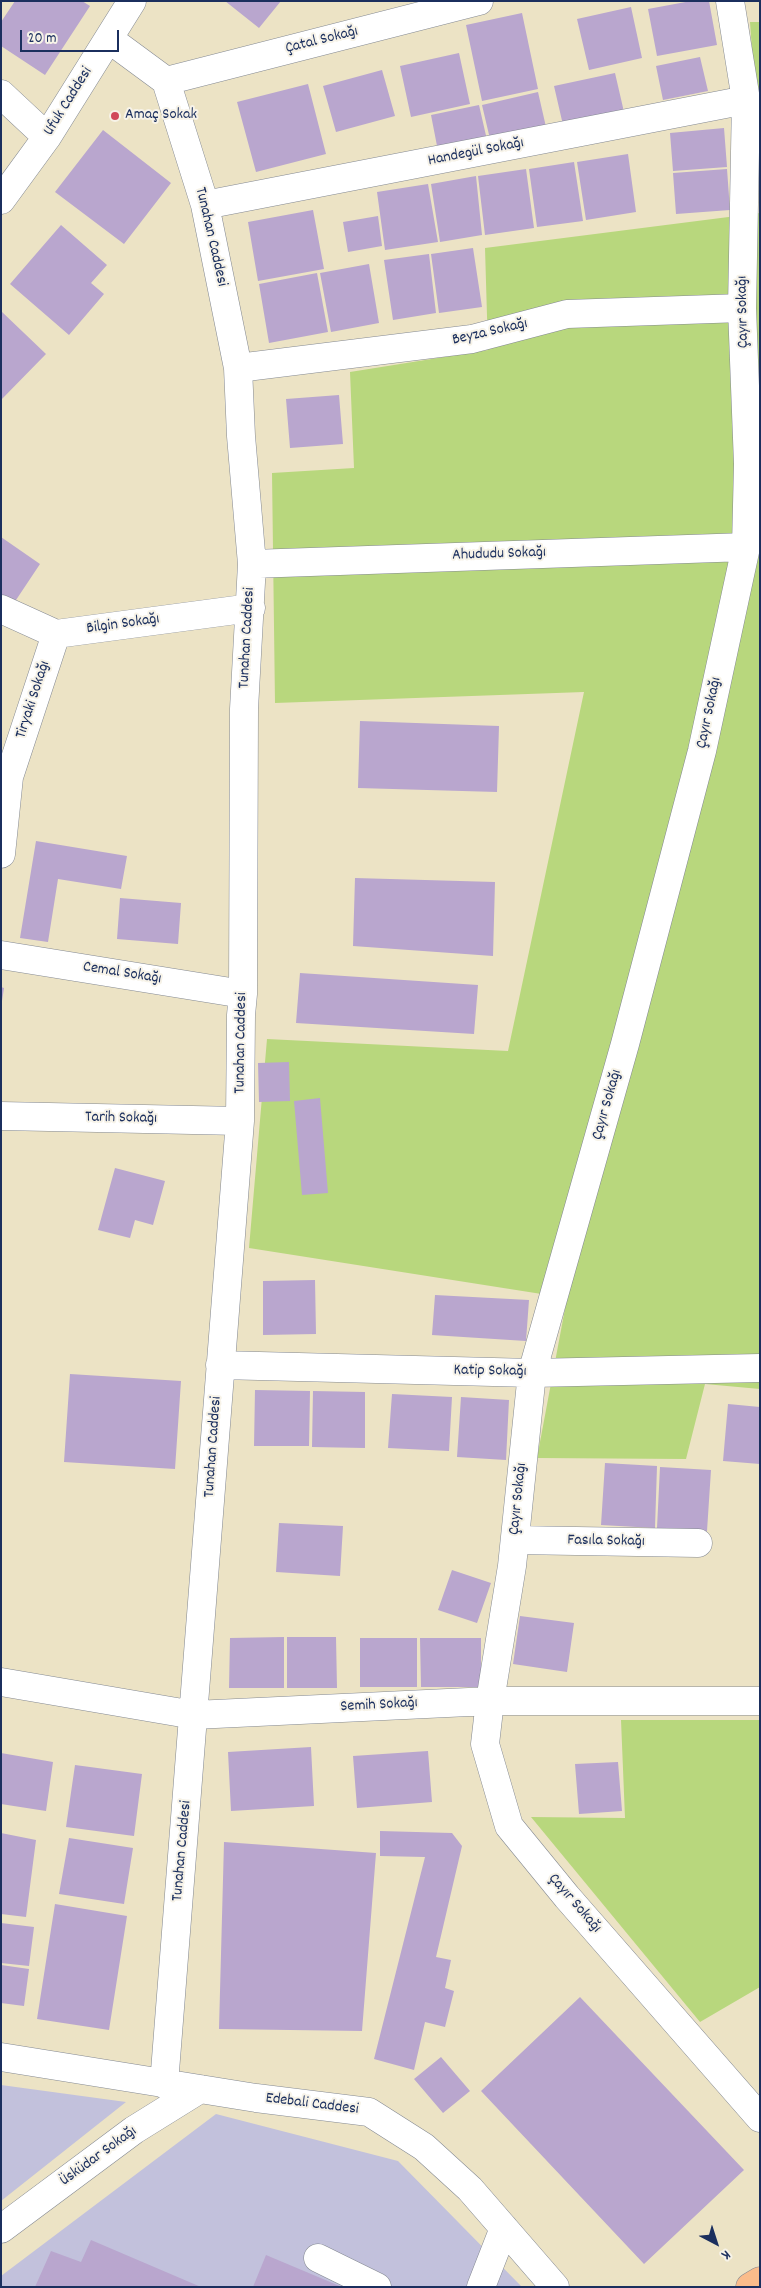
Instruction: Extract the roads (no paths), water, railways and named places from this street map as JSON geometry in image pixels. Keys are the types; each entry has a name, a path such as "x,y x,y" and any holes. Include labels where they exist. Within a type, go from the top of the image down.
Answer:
{"main road":[{"path":"750,2287 760,2281"}],"street":[{"name":"Ufuk Caddesi","path":"1,200 47,137 132,1"},
{"name":"Çatal Sokağı","path":"166,81 479,1"},
{"name":"Çayır Sokağı","path":"730,1 746,100 742,308 748,464 746,546 702,751 625,1044 532,1373 515,1540 485,1744 509,1826 760,2118"},
{"path":"109,38 166,81"},
{"name":"Tunahan Caddesi","path":"164,2084 240,1121 241,1015 243,994 244,709 252,564 241,436 238,368 205,205 166,81"},
{"path":"1,94 47,137"},
{"name":"Handegül Sokağı","path":"205,205 746,100"},
{"name":"Beyza Sokağı","path":"238,368 472,339 567,314 742,308"},
{"name":"Ahududu Sokağı","path":"252,564 746,546"},
{"name":"Bilgin Sokağı","path":"56,634 251,608"},
{"path":"1,609 56,634"},
{"name":"Tiryaki Sokağı","path":"1,854 9,776 56,634"},
{"name":"Cemal Sokağı","path":"1,955 243,994"},
{"name":"Tarih Sokağı","path":"1,1116 240,1121"},
{"name":"Katip Sokağı","path":"220,1365 532,1373 760,1368"},
{"name":"Fasıla Sokağı","path":"515,1540 698,1544"},
{"name":"Semih Sokağı","path":"1,1682 194,1715 490,1701 760,1701"},
{"name":"Edebali Caddesi","path":"1,2057 164,2084 369,2112 424,2147 470,2189 555,2287"},
{"name":"Üsküdar Sokağı","path":"1,2229 134,2130 200,2089"},
{"path":"481,2287 504,2228"},
{"path":"318,2258 378,2287"}],"place":[{"name":"Amaç Sokak","path":"115,116"}]}
